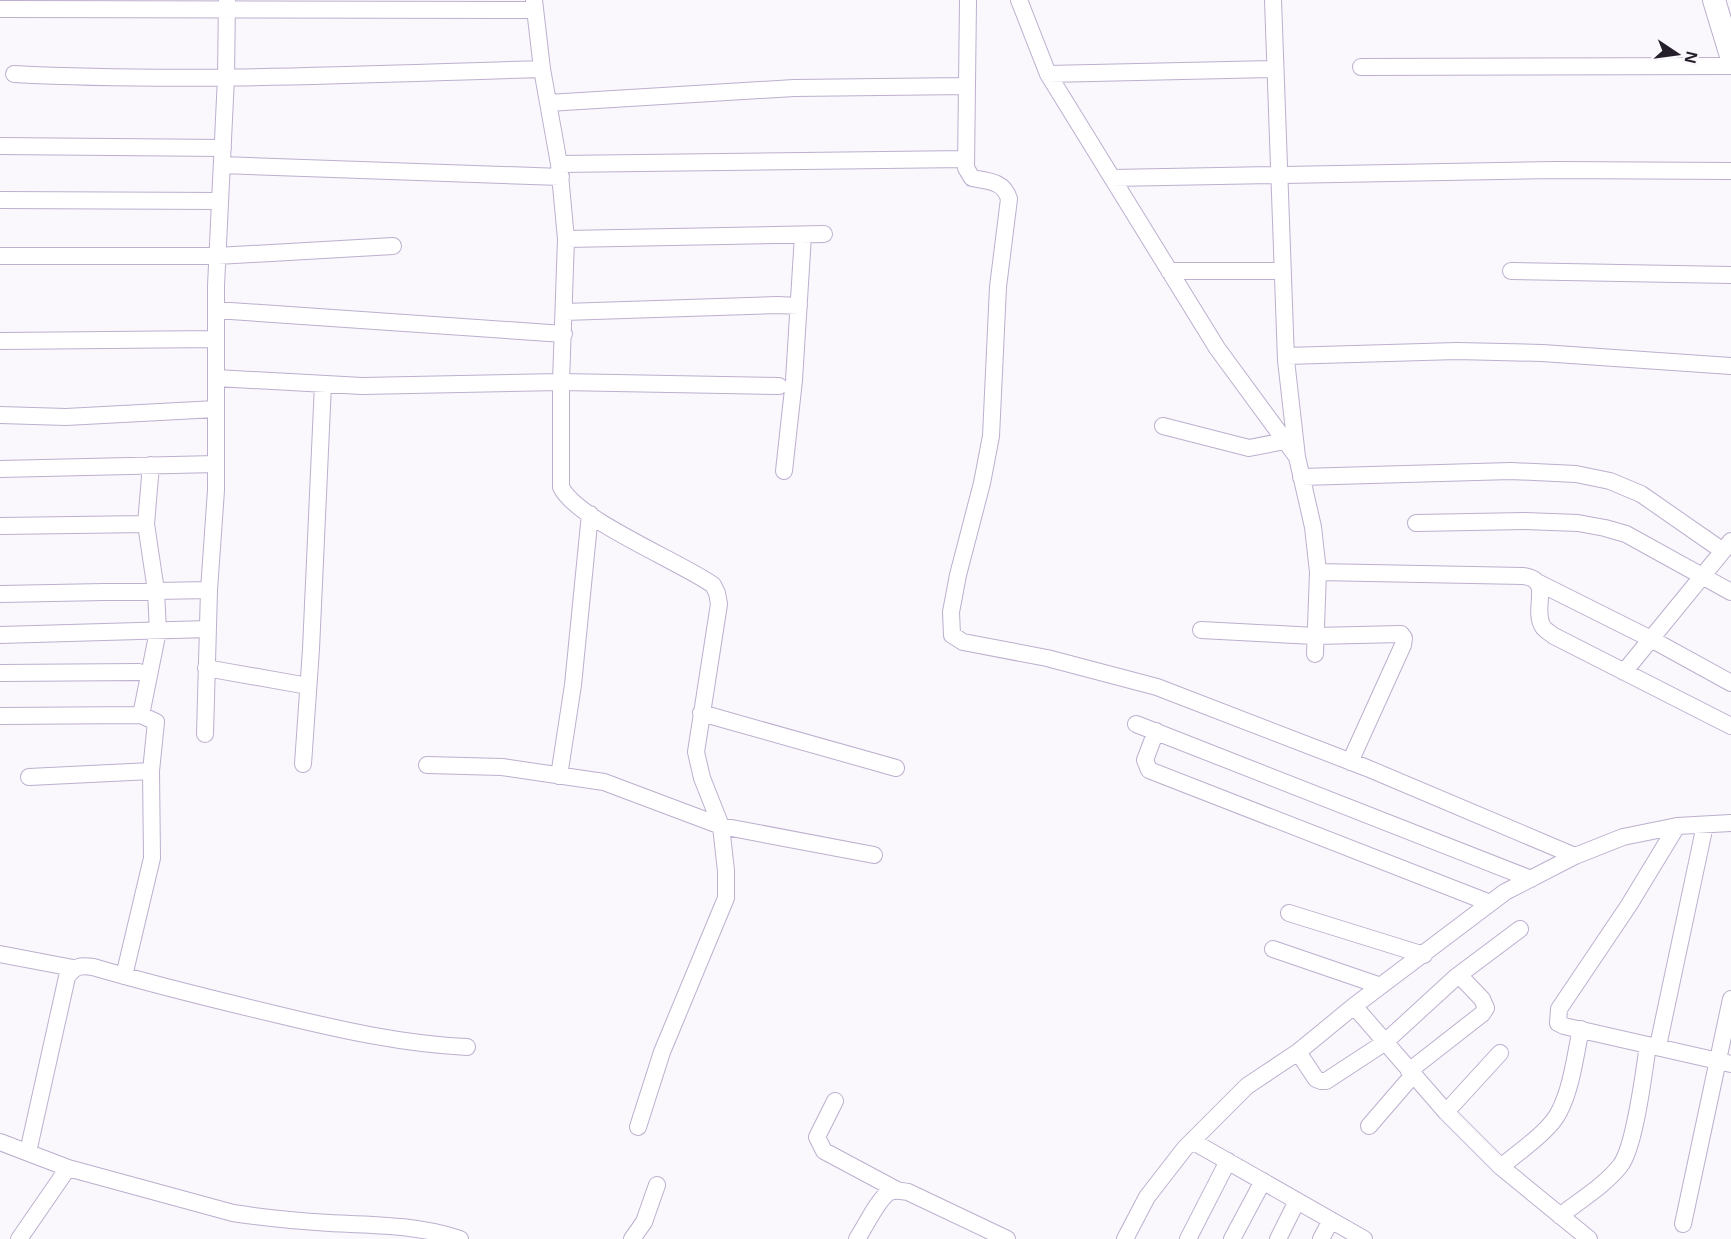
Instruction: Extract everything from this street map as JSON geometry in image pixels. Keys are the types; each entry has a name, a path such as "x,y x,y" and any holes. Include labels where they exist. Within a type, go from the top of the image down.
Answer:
{"street":[{"path":"968,0 966,168 972,178 994,182 1001,186 1007,192 1009,199 998,287 992,436 958,575 951,612 952,635 963,642 1047,658 1157,687 1350,762 1575,856"},
{"path":"1019,0 1048,74 1217,348 1297,457"},
{"path":"1273,0 1286,356 1297,457 1313,527 1318,572 1315,654"},
{"path":"1714,0 1731,56"},
{"path":"205,734 209,590 216,464 217,256 226,77 227,5"},
{"path":"0,9 227,5 534,5 542,69 560,171 566,239 561,382 561,487 566,496 611,528 705,579 713,585 719,604 696,752 721,826 727,889 724,906 662,1052 638,1127"},
{"path":"1360,66 1731,66"},
{"path":"14,74 94,78 226,77 542,69"},
{"path":"1048,74 1274,69"},
{"path":"548,104 794,88 966,86"},
{"path":"0,146 560,171 965,159"},
{"path":"1112,178 1556,170 1731,171"},
{"path":"0,200 220,201"},
{"path":"784,471 794,380 804,234"},
{"path":"566,239 824,234"},
{"path":"0,256 217,256 393,246"},
{"path":"1169,270 1282,271"},
{"path":"1511,271 1731,275"},
{"path":"564,312 799,306"},
{"path":"216,310 564,334"},
{"path":"0,341 216,339"},
{"path":"1286,356 1457,351 1542,353 1731,366"},
{"path":"216,378 362,386 561,382 778,386"},
{"path":"303,764 322,384"},
{"path":"0,415 66,417 216,409"},
{"path":"1162,426 1249,448 1285,441"},
{"path":"0,469 216,464"},
{"path":"141,715 158,631 156,591 146,524 151,465"},
{"path":"1301,477 1511,471 1576,474 1610,481 1641,494 1727,546 1624,672"},
{"path":"559,776 573,685 590,514"},
{"path":"1416,523 1525,521 1578,523 1626,534 1731,592"},
{"path":"0,526 146,524"},
{"path":"1318,572 1523,576 1535,579 1731,683"},
{"path":"1539,583 1539,614 1542,626 1554,636 1731,726"},
{"path":"0,594 209,590"},
{"path":"0,635 208,629"},
{"path":"1201,630 1315,636 1396,633 1404,638 1403,645 1350,762"},
{"path":"206,668 308,686"},
{"path":"0,673 139,672"},
{"path":"701,713 896,768"},
{"path":"0,716 141,715 156,722 152,771 152,858 124,976"},
{"path":"1136,724 1531,879"},
{"path":"1156,731 1145,760 1149,770 1490,903"},
{"path":"428,765 502,766 612,784 721,826 874,855"},
{"path":"29,777 152,771"},
{"path":"1125,1239 1147,1197 1192,1141 1247,1086 1298,1052 1354,1006 1505,892 1575,856 1623,837 1677,826 1731,823"},
{"path":"1560,1216 1605,1180 1621,1164 1628,1149 1705,825"},
{"path":"1677,826 1629,905 1560,1009 1558,1023 1724,1062"},
{"path":"1288,913 1424,955"},
{"path":"1298,1052 1313,1075 1321,1081 1326,1081 1384,1043 1459,975 1520,928"},
{"path":"1274,949 1381,986"},
{"path":"0,954 73,968 93,967 179,992 372,1035 429,1045 467,1047"},
{"path":"28,1152 67,977 73,968"},
{"path":"1369,1125 1411,1073 1482,1014 1486,1008 1482,999 1459,975"},
{"path":"1683,1224 1724,1062 1731,999"},
{"path":"1354,1006 1446,1112 1501,1167 1588,1239"},
{"path":"1501,1167 1546,1129 1559,1114 1581,1029"},
{"path":"1446,1112 1500,1053"},
{"path":"835,1101 817,1137 824,1151 897,1190 908,1192 1007,1239"},
{"path":"1192,1141 1364,1239"},
{"path":"0,1142 68,1168 244,1215 329,1223 384,1225 440,1232 460,1239"},
{"path":"1188,1239 1228,1161"},
{"path":"19,1239 68,1168"},
{"path":"1232,1239 1263,1181"},
{"path":"632,1239 644,1222 657,1185"},
{"path":"857,1239 882,1200 890,1192 897,1190"},
{"path":"1278,1239 1297,1201"},
{"path":"1321,1239 1331,1220"}]}
